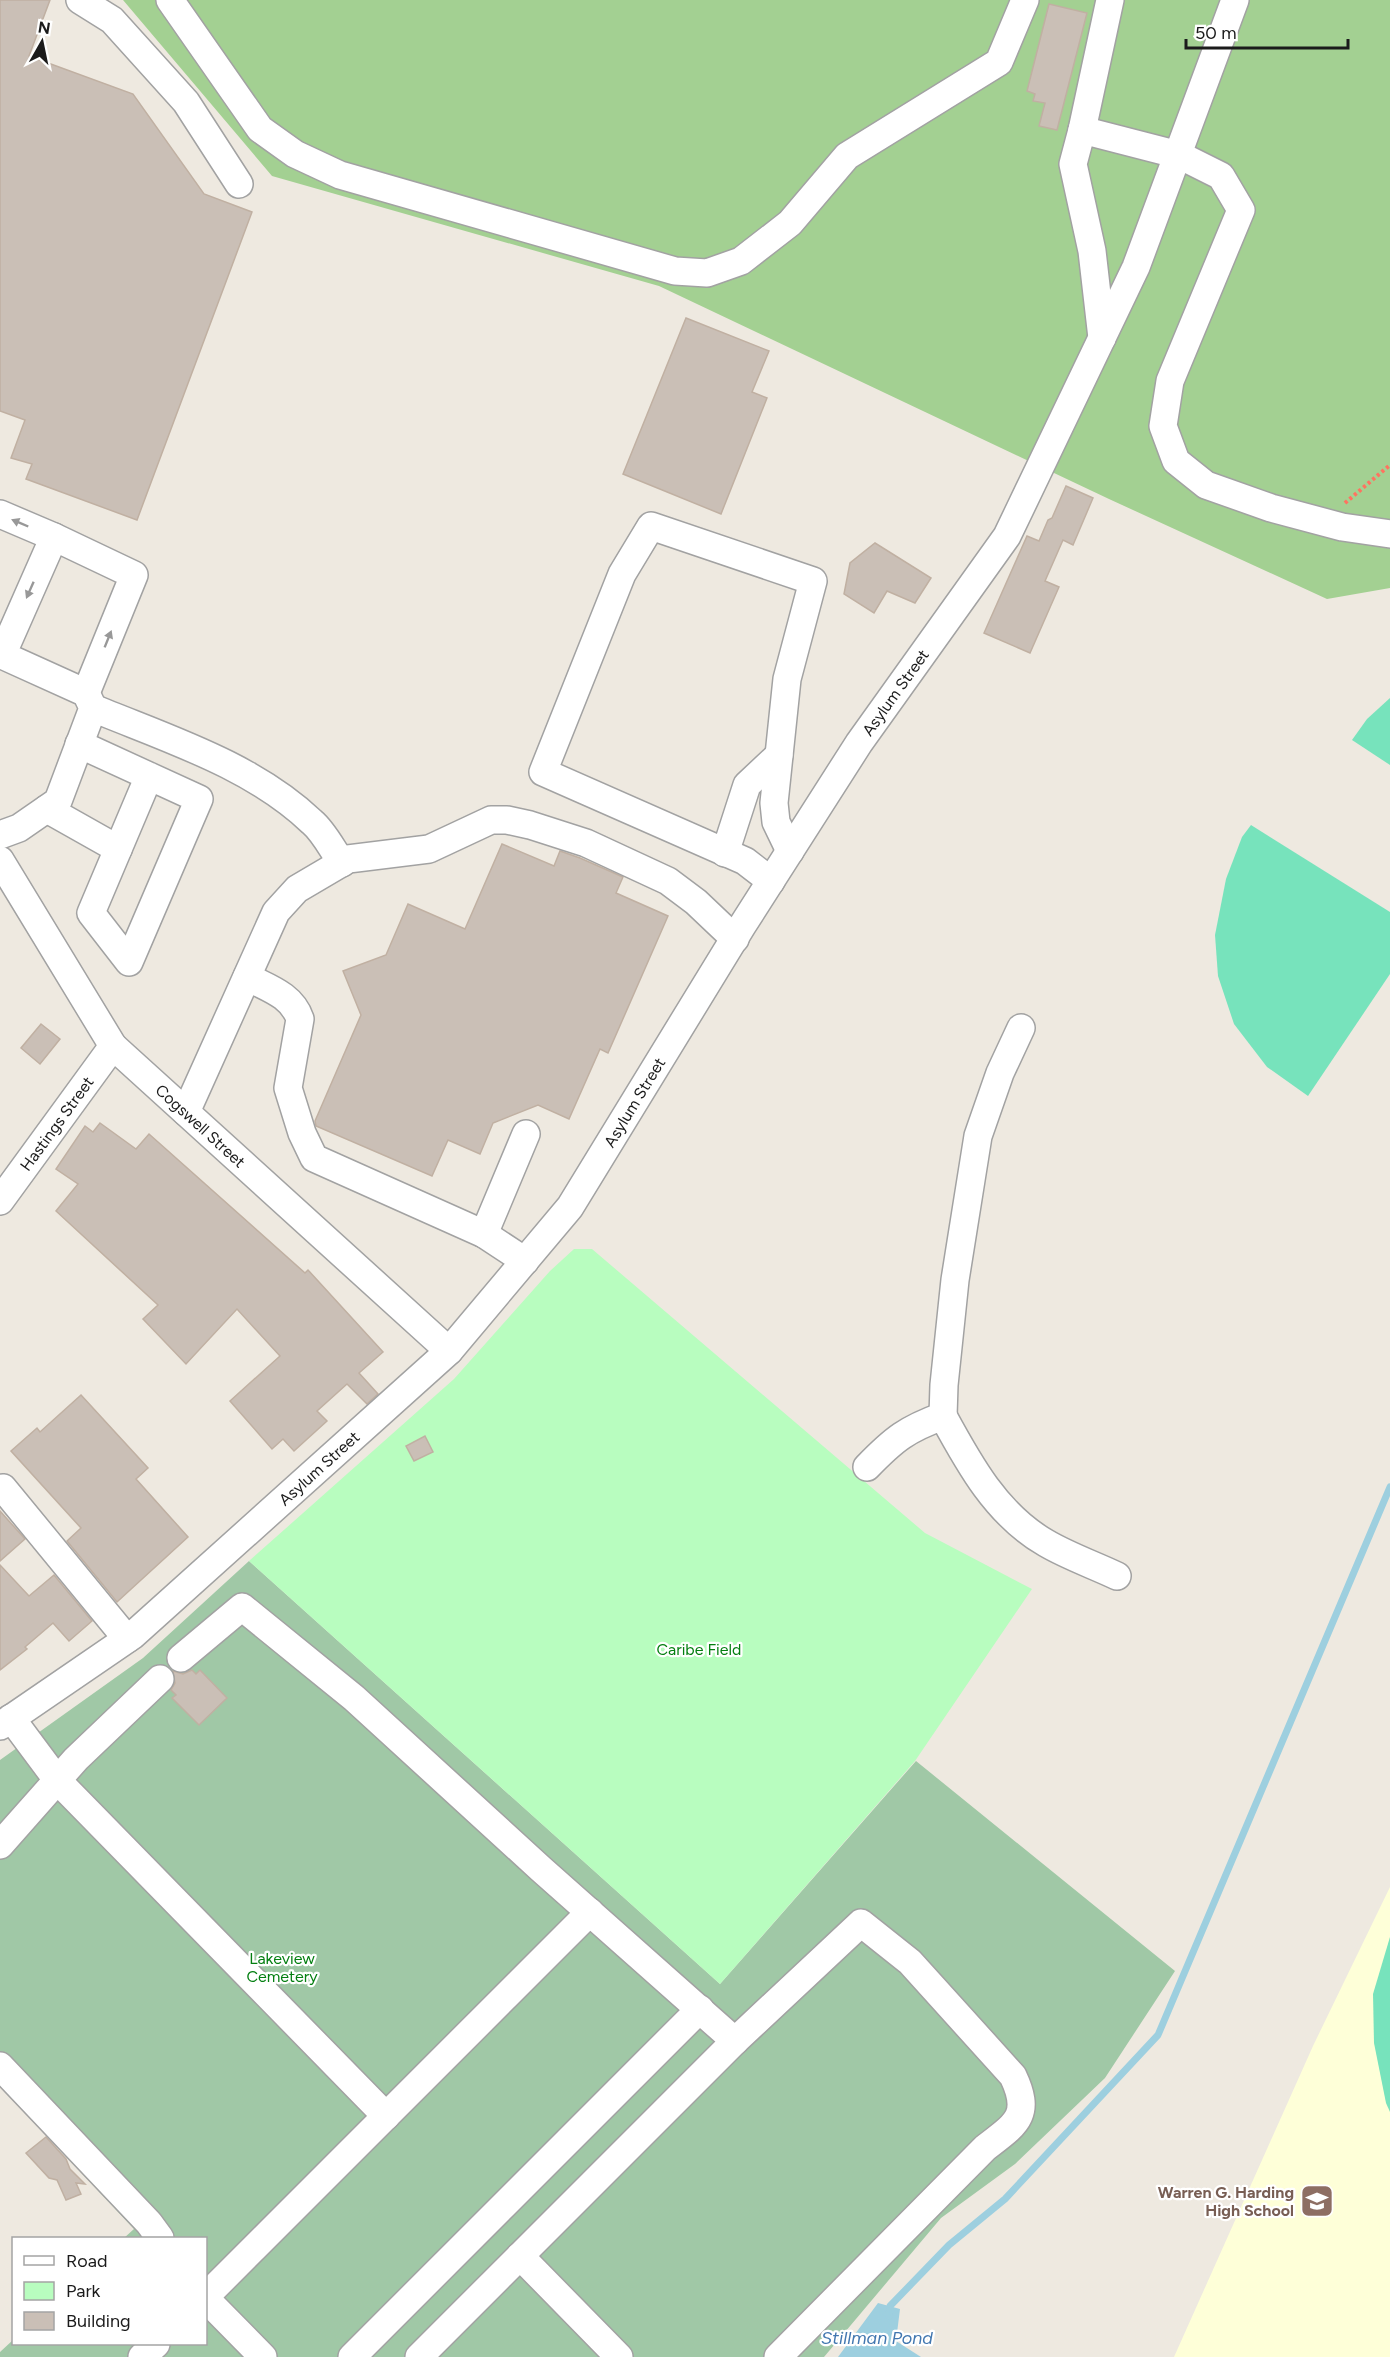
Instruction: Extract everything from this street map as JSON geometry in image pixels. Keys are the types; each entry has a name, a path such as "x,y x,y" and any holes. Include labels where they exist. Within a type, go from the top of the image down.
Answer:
{"street":[{"path":"80,0 112,21 186,102 240,184"},
{"path":"170,0 260,129 295,154 352,179 675,272 707,273 741,261 790,223 847,156 999,62 1025,0"},
{"name":"Asylum Street","path":"6,1722 127,1639 449,1351 570,1208 771,881 859,743 1007,536 1136,267 1235,0"},
{"path":"1102,338 1092,251 1073,164 1108,1"},
{"path":"1082,130 1179,155 1221,176 1241,210 1170,381 1163,426 1176,461 1206,485 1271,508 1342,527 1390,534"},
{"path":"0,514 135,575 89,701 79,744 58,801 19,828 0,835"},
{"path":"771,881 745,861 543,772 622,574 651,526 813,581 787,680 774,803 776,822 790,851"},
{"path":"54,537 1,654 89,701 237,768 275,792 314,823 342,862"},
{"path":"79,744 199,799 129,962 91,913 148,776"},
{"path":"725,853 747,785 779,755"},
{"path":"47,809 118,849"},
{"path":"186,1112 276,912 297,889 348,859 429,849 490,820 507,820 586,843 668,880 696,902 735,939"},
{"name":"Cogswell Street","path":"0,860 113,1046 449,1351"},
{"path":"247,976 286,997 297,1008 300,1019 288,1088 302,1133 315,1158 484,1234 525,1261"},
{"path":"1021,1028 1000,1073 978,1136 955,1280 943,1416 970,1467 1007,1513 1045,1542 1117,1576"},
{"name":"Hastings Street","path":"0,1201 113,1046"},
{"path":"484,1234 526,1134"},
{"path":"867,1467 886,1448 913,1427 943,1416"},
{"path":"3,1488 127,1639"},
{"path":"181,1658 242,1607 354,1698 735,2041"},
{"path":"0,1845 76,1759 160,1679"},
{"path":"6,1722 57,1781 386,2116"},
{"path":"207,2296 590,1912"},
{"path":"419,2357 735,2041 861,1923 910,1962 1013,2076 1023,2107 1012,2127 985,2148 778,2357"},
{"path":"352,2357 700,2009"},
{"path":"0,2066 149,2223 159,2237"},
{"path":"520,2256 619,2357"},
{"path":"207,2298 263,2357"},
{"path":"142,2357 154,2345"}],"path":[{"path":"1325,522 1390,465"}],"shaded area":[{"name":"Warren G. Harding High School","path":"1390,1887 1390,2357 1174,2357 1313,2046"}],"green space":[{"path":"123,0 1390,0 1390,588 1327,599 1109,499 659,286 272,176"},
{"path":"1390,698 1390,765 1352,740 1367,719"},
{"path":"1251,825 1390,912 1390,974 1308,1096 1267,1067 1234,1024 1218,976 1215,935 1226,879 1242,837"},
{"name":"Caribe Field","path":"574,1249 592,1249 925,1533 1032,1589 915,1761 720,1984 249,1561 454,1379 550,1271"},
{"name":"Lakeview Cemetery","path":"249,1561 720,1984 916,1761 1175,1971 1105,2078 1015,2164 941,2218 824,2357 0,2357 0,2352 12,2341 12,2345 207,2345 207,2237 125,2237 134,2229 0,2086 0,1760 143,1658"},
{"path":"1390,1937 1390,2112 1386,2103 1374,2043 1373,1994"}],"water":[{"name":"Stillman Pond","path":"878,2303 900,2309 896,2341 921,2357 838,2357"}],"building":[{"path":"0,0 50,0 29,56 133,94 204,194 252,212 137,520 26,479 32,464 11,458 25,420 0,411"},
{"path":"1049,4 1087,13 1057,130 1039,126 1045,103 1033,101 1035,94 1027,91"},
{"path":"686,318 769,351 752,392 767,398 721,514 623,474"},
{"path":"1066,486 1093,498 1073,545 1063,540 1045,581 1059,587 1030,653 984,633 1027,536 1039,541"},
{"path":"875,543 931,578 915,603 887,591 874,613 844,594 850,563"},
{"path":"502,844 554,866 560,851 580,858 623,877 616,893 668,916 608,1053 600,1049 569,1119 538,1105 493,1123 480,1154 448,1140 432,1176 316,1126 315,1121 361,1015 343,971 386,955 408,904 465,929"},
{"path":"41,1024 60,1039 40,1064 21,1048"},
{"path":"100,1123 136,1149 149,1134 305,1273 308,1270 383,1352 359,1373 378,1394 367,1404 347,1384 317,1411 327,1421 294,1451 283,1439 272,1449 230,1401 280,1356 237,1309 186,1364 143,1319 158,1305 56,1211 78,1184 56,1169 85,1126 93,1132"},
{"path":"81,1395 148,1468 136,1479 188,1537 117,1602 67,1541 81,1528 11,1451 37,1428 40,1432"},
{"path":"425,1436 433,1452 414,1461 406,1446"},
{"path":"0,1511 25,1539 0,1561"},
{"path":"0,1565 29,1596 54,1575 92,1621 69,1641 53,1623 25,1647 27,1649 0,1670"},
{"path":"192,1670 196,1674 200,1670 227,1698 199,1725 172,1698 176,1695 171,1690 175,1683 173,1671 183,1674"},
{"path":"46,2137 66,2159 70,2169 85,2184 76,2183 81,2194 66,2200 57,2180 49,2178 26,2153"}],"waterway":[{"path":"889,2316 890,2306 949,2245 1005,2199 1158,2035 1390,1487"}],"place":[{"name":"Warren G. Harding High School","path":"1317,2201"}]}
